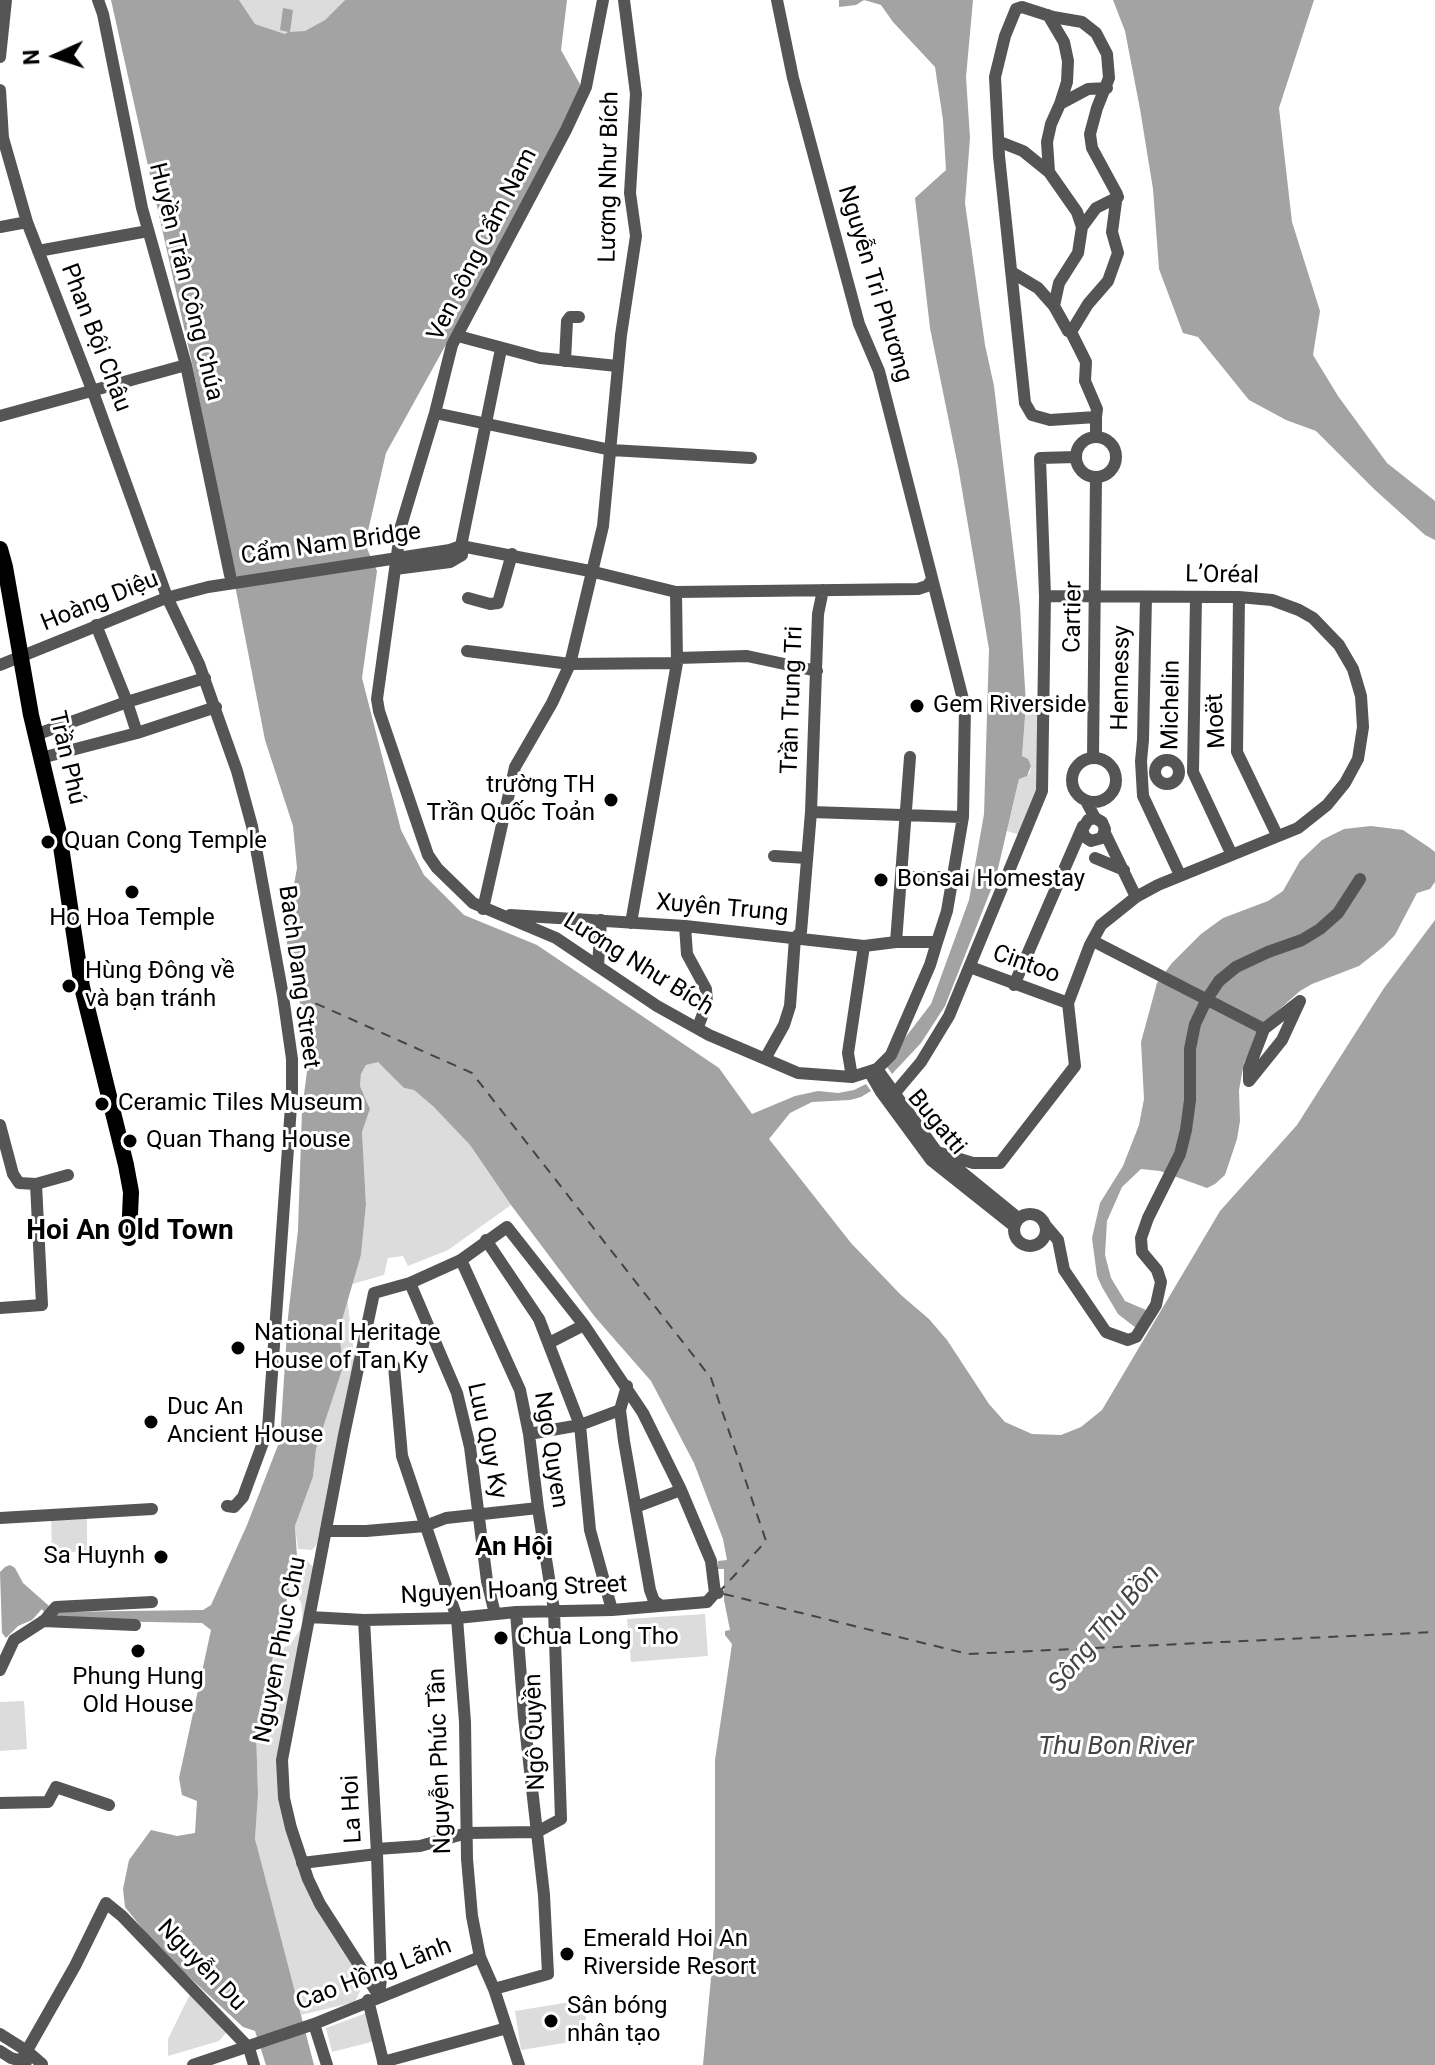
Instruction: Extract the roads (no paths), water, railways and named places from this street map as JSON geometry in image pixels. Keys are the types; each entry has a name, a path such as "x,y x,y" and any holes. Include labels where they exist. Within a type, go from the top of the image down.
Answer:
{"main road":[{"name":"Trần Phú","path":"0,549 35,735 59,833 66,891 92,1035 126,1165 131,1192 129,1238"}],"street":[{"path":"0,57 6,0"},
{"name":"Huyền Trân Công Chúa","path":"98,0 148,231 186,365 230,575"},
{"name":"Ven sông Cẩm Nam","path":"483,909 437,868 428,855 377,699 405,506 435,413 452,345 586,87 603,0"},
{"name":"Lương Như Bích","path":"624,0 636,94 630,193 636,236 617,366 603,526 570,664 552,703 515,767 483,909 556,938 657,1006 709,1035 766,1057 779,1066 798,1073 852,1077 874,1071"},
{"name":"Nguyễn Tri Phương","path":"777,0 798,98 859,324 879,371 931,581"},
{"path":"1071,332 1114,269 1118,253 1112,232 1118,197 1114,184 1092,148 1090,134 1097,108 1107,88 1107,54 1096,33 1082,22 1022,7 1016,9 1005,36 995,77 999,156 1028,410 1032,415 1050,420 1096,417"},
{"path":"1048,15 1064,42 1068,61 1067,82 1047,142 1049,172"},
{"path":"1060,104 1088,89 1107,88"},
{"name":"Phan Bội Châu","path":"0,90 3,138 27,222 167,597"},
{"path":"1000,142 1023,151 1049,172 1077,212 1082,227 1078,253 1059,283 1054,306"},
{"path":"1082,227 1096,208 1118,197"},
{"path":"0,227 27,222"},
{"path":"38,251 148,231"},
{"path":"1013,273 1027,279 1054,306 1071,332 1086,362 1085,381 1097,409 1096,437"},
{"path":"565,361 568,318 579,317"},
{"path":"458,336 501,349 565,361 617,366"},
{"path":"395,569 457,560 462,555 456,548 487,424 501,349"},
{"path":"0,416 186,365"},
{"path":"435,413 611,450 751,458"},
{"path":"1096,437 1110,442 1116,454 1110,472 1096,477 1080,470 1076,457 1080,444 1096,437"},
{"path":"894,1094 921,1062 949,1016 1042,791 1045,596 1040,458 1076,457"},
{"name":"Cartier","path":"1093,758 1096,477"},
{"name":"Cẩm Nam Bridge","path":"219,584 456,548 512,554 676,592 918,589 931,581"},
{"path":"468,598 498,603 512,554"},
{"path":"931,581 938,594 965,707 963,817 947,911 930,965 891,1055 874,1071 937,1152 1016,1222 1017,1241 1027,1247 1042,1241 1046,1226"},
{"name":"Hoàng Diệu","path":"0,665 167,597 219,584"},
{"name":"Trần Trung Tri","path":"766,1057 784,1025 790,1006 795,938 801,932 811,812 818,614 823,590"},
{"path":"631,923 677,660 676,592"},
{"name":"L’Oréal","path":"937,1152 973,1163 1000,1163 1075,1066 1068,1003 1101,925 1136,897 1180,875 1298,828 1327,805 1345,783 1358,759 1363,727 1361,696 1353,669 1339,645 1313,618 1272,600 1239,597 1045,596"},
{"name":"Bach Dang Street","path":"167,597 216,707 252,826 292,1059 283,1244 268,1429 243,1497 234,1507 227,1506"},
{"name":"Hennessy","path":"1146,597 1141,761 1143,796 1180,875"},
{"name":"Moët","path":"1239,597 1237,752 1277,835"},
{"name":"Michelin","path":"1196,598 1193,772 1231,853"},
{"path":"96,625 137,733"},
{"path":"467,651 570,664 747,656 817,671"},
{"path":"35,735 205,678"},
{"path":"41,758 137,733 216,707"},
{"path":"896,942 910,757"},
{"path":"1086,801 1103,801 1115,786 1114,772 1106,762 1093,758 1081,763 1073,774 1073,787 1086,801 1095,818 1102,822 1136,897"},
{"path":"811,812 963,817"},
{"path":"1014,985 1083,826 1095,818"},
{"path":"1083,826 1083,834 1091,841 1099,840 1105,833"},
{"path":"774,856 807,858"},
{"path":"1095,858 1124,870"},
{"path":"902,877 952,877"},
{"path":"1016,1222 1034,1214 1058,1240 1064,1270 1106,1332 1128,1340 1136,1337 1156,1305 1161,1282 1157,1270 1142,1252 1141,1238 1180,1154 1190,1100 1190,1049 1195,1024 1207,999 1219,981 1236,967 1302,940 1320,929 1347,902 1360,879"},
{"name":"Xuyên Trung","path":"503,915 685,926 864,946 937,942"},
{"path":"598,966 601,920"},
{"path":"685,926 687,954 706,989 707,1003 698,1027"},
{"path":"1093,941 1264,1029"},
{"path":"852,1077 848,1053 864,946"},
{"name":"Cintoo","path":"970,967 1068,1003"},
{"path":"1300,1001 1282,1040 1249,1081 1249,1068 1264,1029 1300,1001"},
{"name":"Bugatti","path":"874,1071 881,1092 931,1160 1016,1222"},
{"path":"0,1125 16,1180 25,1185 36,1184 68,1175"},
{"path":"0,1308 42,1305 36,1184"},
{"path":"410,1283 461,1260 507,1227 584,1325 627,1386 681,1490 636,1507"},
{"path":"486,1240 539,1319 580,1425 590,1530 612,1610"},
{"name":"Ngo Quyen","path":"461,1260 520,1390 554,1610"},
{"name":"Nguyen Phuc Chu","path":"373,1998 320,1904 302,1863 284,1798 282,1760 374,1293 410,1283"},
{"name":"Luu Quy Ky","path":"410,1283 457,1393 470,1447 487,1581 495,1614"},
{"path":"549,1343 584,1325"},
{"name":"Nguyễn Phúc Tần","path":"394,1366 402,1456 457,1618 465,1722 467,1859 472,1916 480,1957 519,2065"},
{"path":"627,1386 620,1410 650,1590 654,1601 660,1605"},
{"path":"529,1434 580,1425 620,1410"},
{"name":"Nguyen Hoang Street","path":"310,1617 364,1620 457,1618 707,1602 716,1593 711,1561 681,1490"},
{"path":"326,1531 425,1526 446,1518 538,1508"},
{"path":"0,1518 152,1509"},
{"path":"0,1670 14,1640 44,1621 56,1607 152,1602"},
{"name":"Ngô Quyền","path":"537,1832 561,1819 554,1610"},
{"path":"494,1989 548,1974 516,1612"},
{"name":"La Hoi","path":"364,1620 381,1979 373,1998"},
{"path":"44,1621 135,1625"},
{"path":"0,1803 48,1802 56,1787 109,1805"},
{"path":"302,1863 420,1846 467,1833 537,1832"},
{"name":"Nguyễn Du","path":"13,2057 75,1966 106,1903 253,2046 254,2065"},
{"name":"Cao Hồng Lãnh","path":"193,2065 309,2025 480,1957"},
{"path":"373,1998 383,2063 507,2028"},
{"path":"309,2025 327,2065"},
{"path":"0,2034 13,2057 43,2065"}],"water":[{"name":"Thu Bon River","path":"111,0 239,0 255,24 285,34 288,32 280,30 283,8 293,10 290,32 305,31 325,20 345,0 567,0 561,50 581,86 538,178 386,453 365,544 377,571 362,678 401,830 424,875 464,915 537,945 719,1068 752,1114 795,1096 818,1091 838,1093 866,1084 871,1091 861,1097 812,1102 790,1113 769,1139 851,1243 947,1340 989,1404 1005,1422 1032,1434 1061,1435 1081,1427 1102,1410 1220,1211 1297,1125 1384,988 1435,920 1435,2065 703,2065 715,1934 715,1760 732,1644 725,1635 725,1631 730,1630 724,1600 724,1569 718,1569 718,1561 727,1560 723,1539 694,1463 651,1381 595,1317 470,1145 434,1107 414,1090 404,1088 378,1062 366,1065 361,1074 360,1086 370,1109 362,1132 366,1204 361,1255 339,1330 343,1367 316,1449 313,1477 295,1526 297,1557 256,1729 258,1795 255,1839 314,2065 266,2065 255,2031 243,2027 158,1948 125,1907 123,1889 129,1860 151,1830 177,1836 195,1833 197,1801 182,1795 179,1778 211,1630 202,1623 49,1620 42,1609 6,1638 2,1633 0,1572 10,1565 15,1568 23,1583 56,1612 203,1610 211,1605 280,1440 288,1317 298,1230 302,1110 310,1048 287,947 286,904 293,890 297,868 293,826 265,740 192,363"},
{"path":"839,0 864,0 856,5 839,7"},
{"path":"864,0 973,0 966,77 970,138 965,203 985,345 994,386 1020,607 1026,704 1022,756 1028,759 1031,766 1027,776 1019,779 996,877 945,1006 921,1043 892,1074 885,1064 931,1004 969,900 984,814 989,649 958,466 930,328 915,198 946,170 935,67 881,5"},
{"path":"1113,0 1314,0 1279,108 1292,222 1320,311 1313,355 1338,396 1387,463 1435,501 1435,540 1425,535 1374,489 1316,431 1286,420 1249,400 1198,337 1183,333 1159,269 1153,189 1140,109 1125,31"},
{"path":"1371,826 1403,830 1435,852 1435,882 1430,889 1417,893 1395,935 1383,947 1359,966 1300,991 1265,1022 1244,1063 1239,1090 1237,1139 1225,1175 1207,1188 1160,1171 1141,1169 1122,1187 1107,1221 1105,1255 1111,1278 1125,1301 1146,1310 1136,1328 1118,1314 1102,1287 1097,1276 1092,1238 1100,1203 1123,1166 1139,1125 1144,1099 1141,1042 1157,983 1201,934 1223,918 1268,901 1283,891 1300,861 1322,840 1344,829"}],"place":[{"name":"Gem Riverside","path":"917,706"},
{"name":"trường TH Trần Quốc Toản","path":"611,800"},
{"name":"Quan Cong Temple","path":"48,842"},
{"name":"Bonsai Homestay","path":"881,880"},
{"name":"Ho Hoa Temple","path":"132,892"},
{"name":"Hùng Đông về và bạn tránh","path":"69,986"},
{"name":"Ceramic Tiles Museum","path":"102,1104"},
{"name":"Quan Thang House","path":"130,1141"},
{"name":"National Heritage House of Tan Ky","path":"238,1348"},
{"name":"Duc An Ancient House","path":"151,1422"},
{"name":"Sa Huynh","path":"161,1557"},
{"name":"Chua Long Tho","path":"501,1638"},
{"name":"Phung Hung Old House","path":"138,1651"},
{"name":"Emerald Hoi An Riverside Resort","path":"567,1954"},
{"name":"Sân bóng nhân tạo","path":"551,2021"}],"district":[{"name":"Hoi An Old Town","path":"130,1232"},
{"name":"An Hội","path":"514,1548"}],"water label":[{"name":"Sông Thu Bồn","path":"1105,1629"}]}
